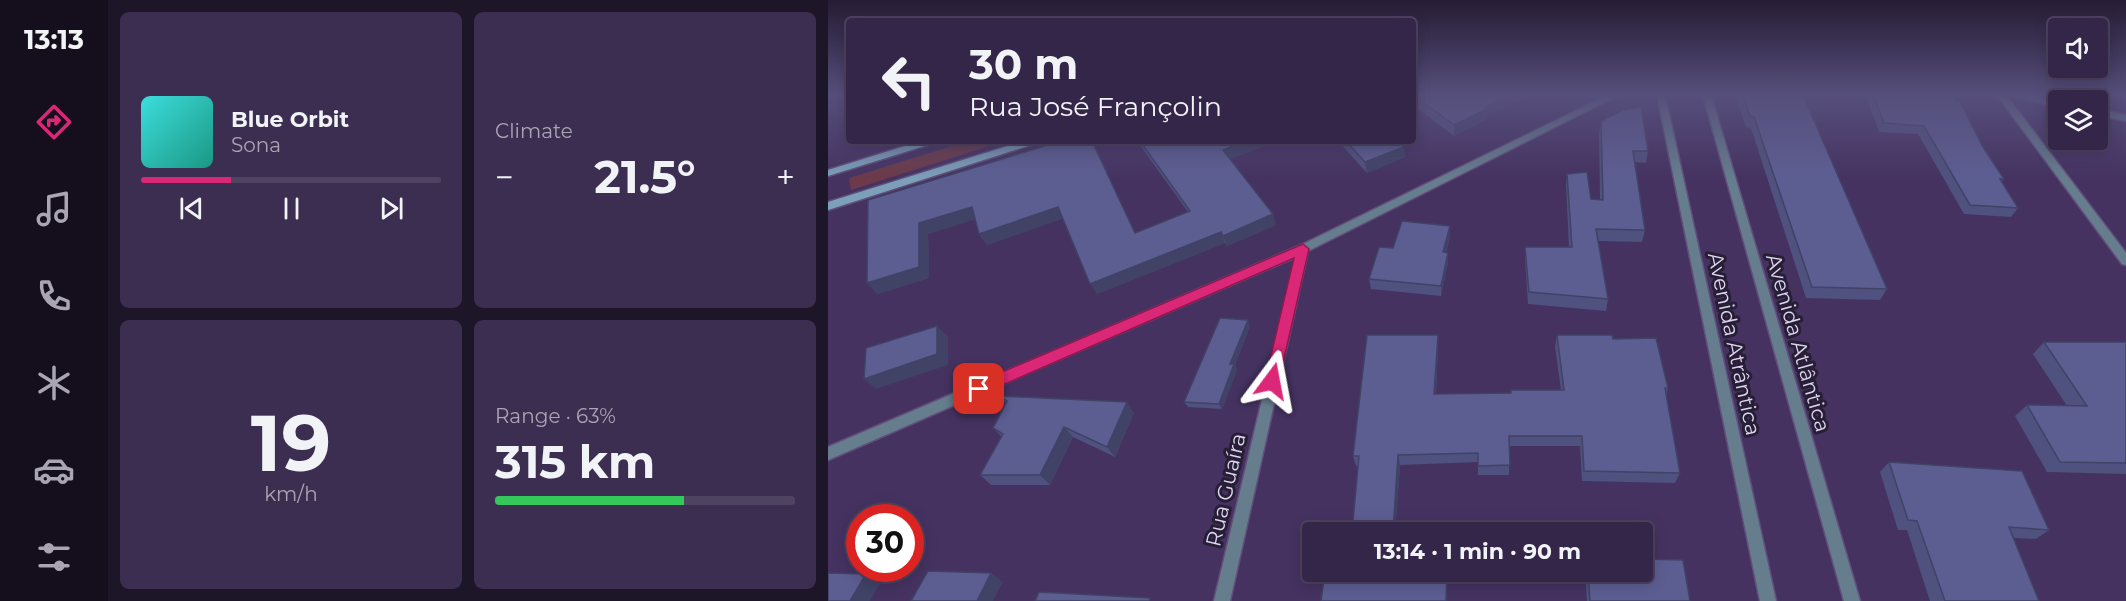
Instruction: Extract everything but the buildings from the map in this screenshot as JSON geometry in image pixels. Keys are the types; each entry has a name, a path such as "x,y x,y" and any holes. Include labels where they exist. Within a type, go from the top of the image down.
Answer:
{"street":[{"path":"828,454 1303,249 1558,123"},
{"name":"Avenida Atrântica","path":"1667,123 1768,601"},
{"name":"Avenida Atlântica","path":"1715,123 1852,601"},
{"path":"2022,123 2126,261"},
{"path":"828,172 921,144"},
{"path":"828,206 1024,144"},
{"name":"Rua Guaíra","path":"1222,601 1303,249"}],"shaded area":[{"path":"958,144 996,144 851,190 849,178"}],"route":[{"path":"979,389 1303,249 1272,381"}]}
